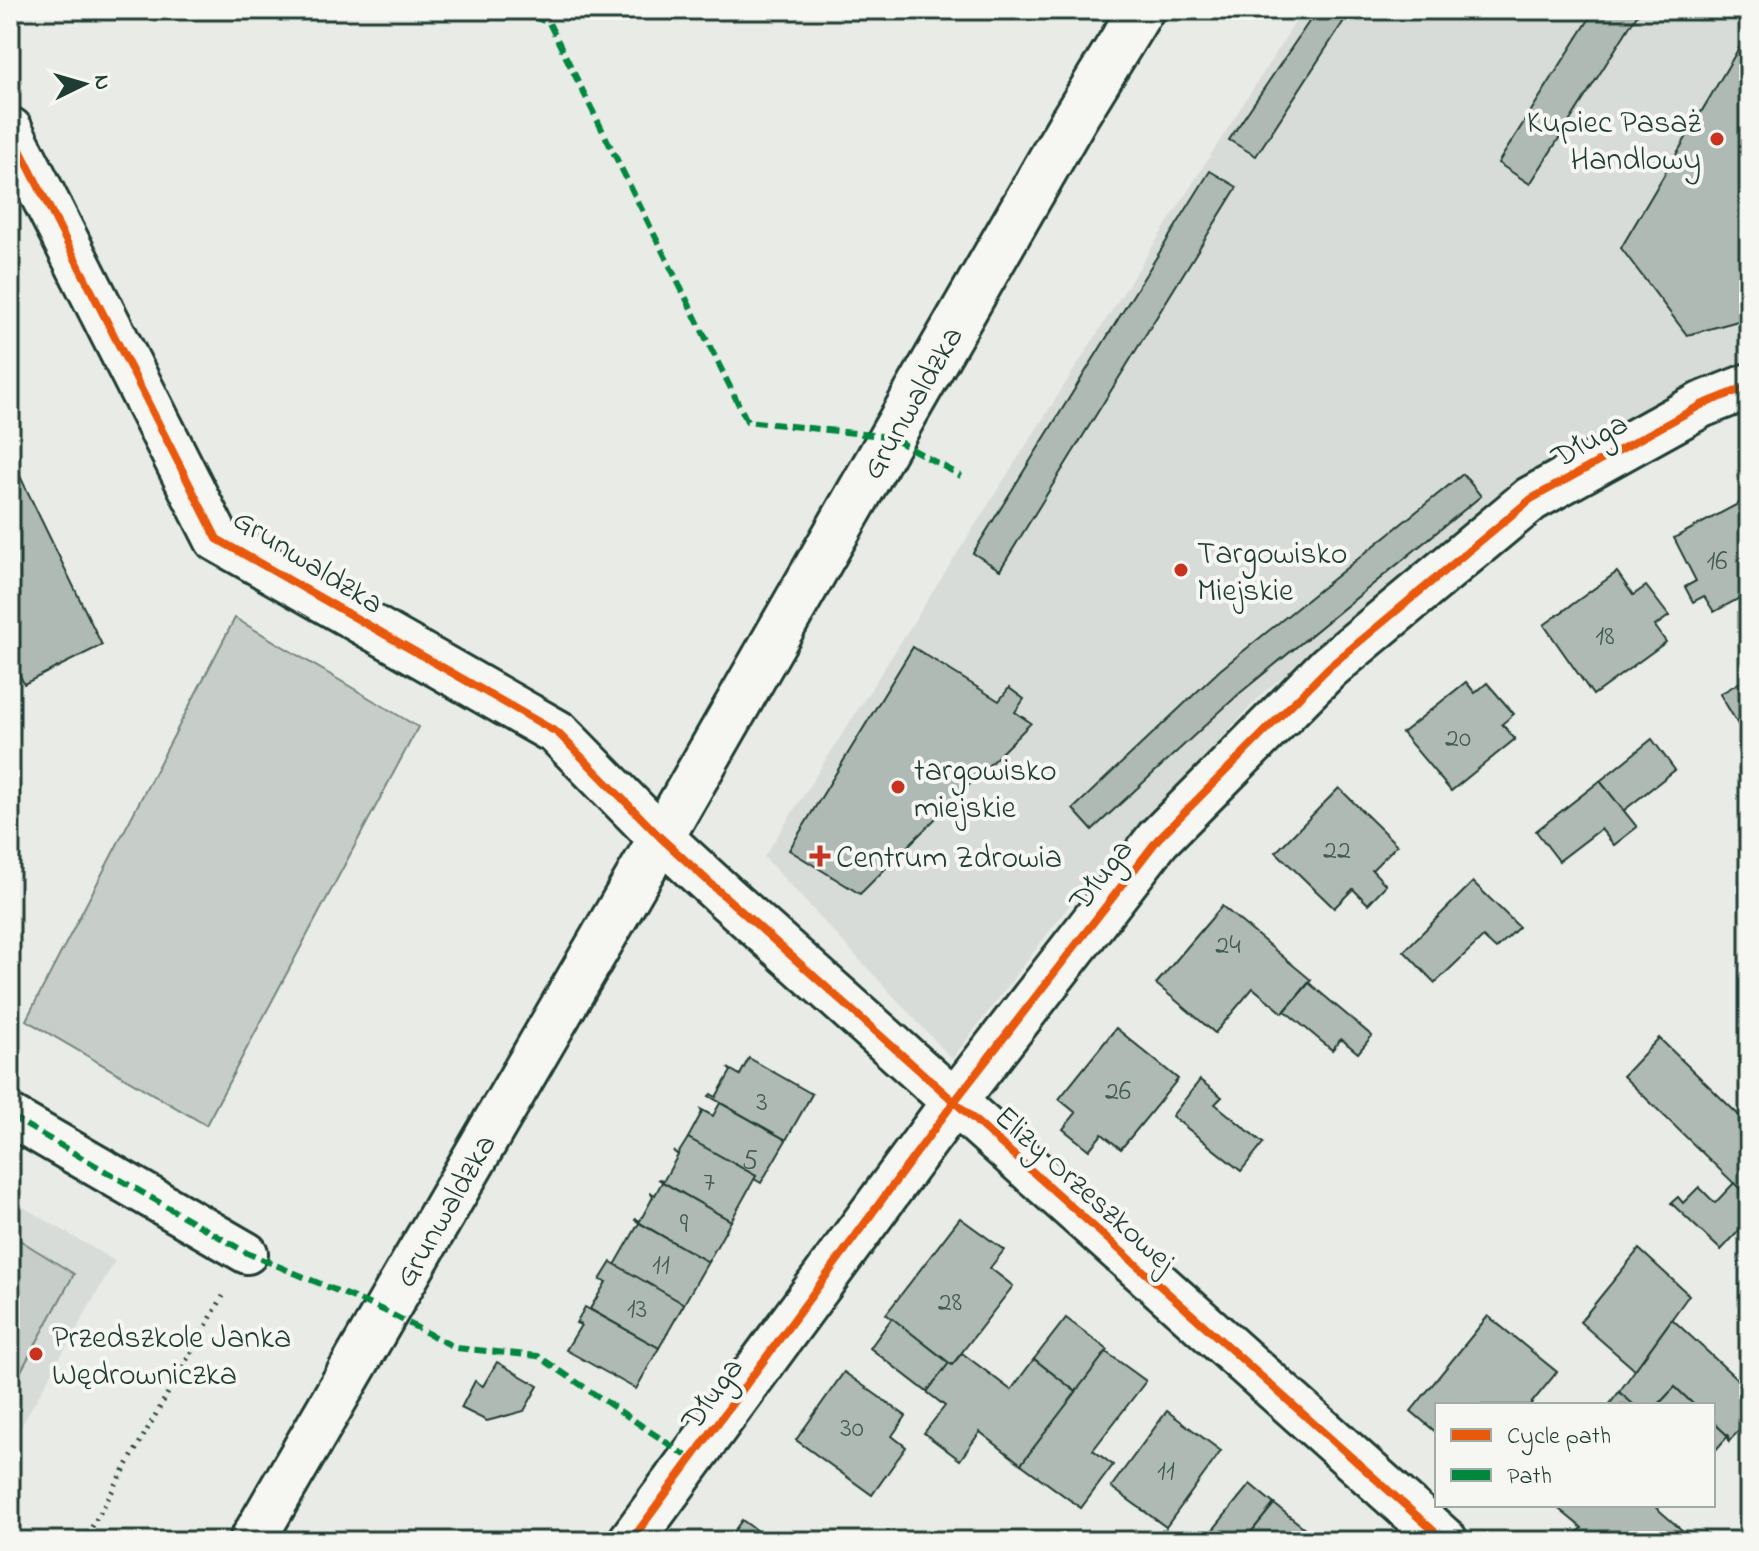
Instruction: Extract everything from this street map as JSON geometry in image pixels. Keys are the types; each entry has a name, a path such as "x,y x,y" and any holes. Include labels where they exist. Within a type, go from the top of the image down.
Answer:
{"street":[{"name":"Grunwaldzka","path":"252,1541 1074,119 1141,10"},
{"name":"Grunwaldzka","path":"10,130 217,539 558,733 661,838"},
{"name":"Długa","path":"631,1541 954,1102 1158,839 1329,667 1531,499 1701,405 1749,386"},
{"name":"Elizy Orzeszkowej","path":"661,838 1445,1541"},
{"path":"10,1116 247,1253"}],"path":[{"path":"84,1541 247,1253"}],"shaded area":[{"name":"Targowisko Miejskie","path":"1303,10 1749,10 1749,364 1567,448 1264,692 1072,902 952,1059 764,857"},
{"path":"235,618 418,727 206,1125 26,1020"},
{"name":"Przedszkole Janka Wędrowniczka","path":"10,1199 115,1261 10,1446"},
{"path":"10,1234 74,1274 10,1391"}],"building":[{"path":"1317,10 1351,10 1256,156 1229,140"},
{"path":"1595,10 1640,10 1530,184 1498,163"},
{"name":"Kupiec Pasaż Handlowy","path":"1749,31 1749,318 1687,335 1621,248"},
{"path":"1210,171 1237,187 1000,570 973,553"},
{"path":"17,470 102,645 24,684 13,661 10,662 10,474"},
{"path":"1463,474 1481,496 1240,693 1092,830 1073,809 1220,670"},
{"path":"1749,498 1749,593 1714,612 1704,596 1693,602 1685,587 1696,581 1674,538"},
{"path":"1617,572 1633,595 1646,586 1669,616 1655,626 1666,642 1593,695 1544,625"},
{"name":"targowisko miejskie","path":"913,647 999,701 1009,688 1024,699 1015,712 1031,723 860,894 789,850"},
{"path":"1749,677 1749,743 1720,694"},
{"path":"1466,682 1475,693 1487,683 1514,714 1502,724 1515,739 1451,791 1402,733"},
{"path":"1652,739 1675,770 1623,811 1600,781"},
{"path":"1600,781 1637,827 1614,845 1601,829 1559,861 1536,831"},
{"path":"1339,788 1397,845 1372,870 1386,885 1368,904 1353,889 1334,908 1276,852"},
{"path":"1473,882 1519,927 1496,949 1483,937 1435,983 1404,951"},
{"path":"1222,906 1311,980 1283,1013 1253,988 1215,1033 1156,984"},
{"path":"1309,983 1372,1036 1358,1053 1341,1039 1332,1050 1285,1011"},
{"path":"1116,1028 1178,1079 1121,1149 1102,1134 1089,1150 1063,1129 1076,1113 1059,1099"},
{"path":"1659,1038 1749,1125 1749,1198 1623,1076"},
{"path":"749,1058 812,1094 786,1140 709,1096 716,1097 731,1071 728,1068 740,1075"},
{"path":"1200,1080 1222,1097 1215,1104 1263,1143 1241,1171 1172,1116"},
{"path":"720,1103 786,1140 761,1183 754,1179 756,1176 688,1138 702,1112 700,1109 713,1116"},
{"path":"688,1138 756,1176 731,1221 658,1179 664,1180 678,1155 673,1151 678,1154"},
{"path":"662,1182 731,1221 708,1262 635,1220 640,1221 653,1197 650,1192 655,1195"},
{"path":"1734,1183 1749,1198 1749,1220 1721,1250 1671,1203 1678,1197 1683,1203 1699,1187 1715,1203"},
{"path":"960,1218 1004,1250 990,1268 1013,1286 952,1365 886,1314"},
{"path":"639,1223 708,1262 684,1304 615,1265"},
{"path":"1639,1249 1689,1295 1635,1370 1580,1322"},
{"path":"611,1262 684,1304 659,1348 590,1309 606,1282 600,1280"},
{"path":"585,1307 659,1348 636,1389 566,1350 581,1325 576,1323"},
{"path":"1488,1316 1557,1372 1532,1403 1435,1403 1435,1431 1411,1411"},
{"path":"892,1318 949,1363 927,1392 870,1348"},
{"path":"1066,1318 1108,1350 1076,1392 1034,1359"},
{"path":"1672,1319 1749,1390 1749,1420 1729,1441 1715,1424 1715,1403 1692,1403 1675,1387 1660,1403 1632,1403 1619,1392"},
{"path":"1106,1352 1146,1381 1093,1450 1113,1465 1081,1508 1021,1464"},
{"path":"962,1353 1011,1390 1034,1359 1076,1392 1021,1464 980,1432 960,1460 924,1433 945,1406 927,1392 949,1363 952,1365"},
{"path":"497,1362 538,1386 524,1411 487,1421 461,1408 475,1381 483,1386"},
{"path":"844,1372 906,1416 892,1436 906,1447 872,1495 796,1440"},
{"path":"1675,1387 1692,1403 1660,1403"},
{"path":"1619,1392 1632,1403 1611,1403"},
{"path":"1167,1411 1221,1451 1166,1527 1111,1487"},
{"path":"1715,1424 1728,1436 1715,1451"},
{"path":"1250,1484 1274,1504 1244,1541 1204,1541"},
{"path":"1274,1504 1321,1541 1244,1541"},
{"path":"1556,1507 1655,1507 1691,1538 1688,1541 1571,1541 1582,1528"},
{"path":"742,1520 771,1541 727,1541"}],"marked path":[{"path":"516,10 549,23 747,421 890,437 961,476"},
{"path":"10,1116 247,1253 385,1311 456,1348 538,1356 691,1459"}],"cycle path":[{"path":"10,130 217,539 558,733 661,838 720,892 1445,1541"},
{"path":"631,1541 954,1102 1158,839 1329,667 1531,499 1701,405 1749,386"}],"place":[{"name":"Kupiec Pasaż Handlowy","path":"1717,139"},
{"name":"Targowisko Miejskie","path":"1181,570"},
{"name":"targowisko miejskie","path":"898,787"},
{"name":"Centrum Zdrowia","path":"820,856"},
{"name":"Przedszkole Janka Wędrowniczka","path":"36,1354"}]}
